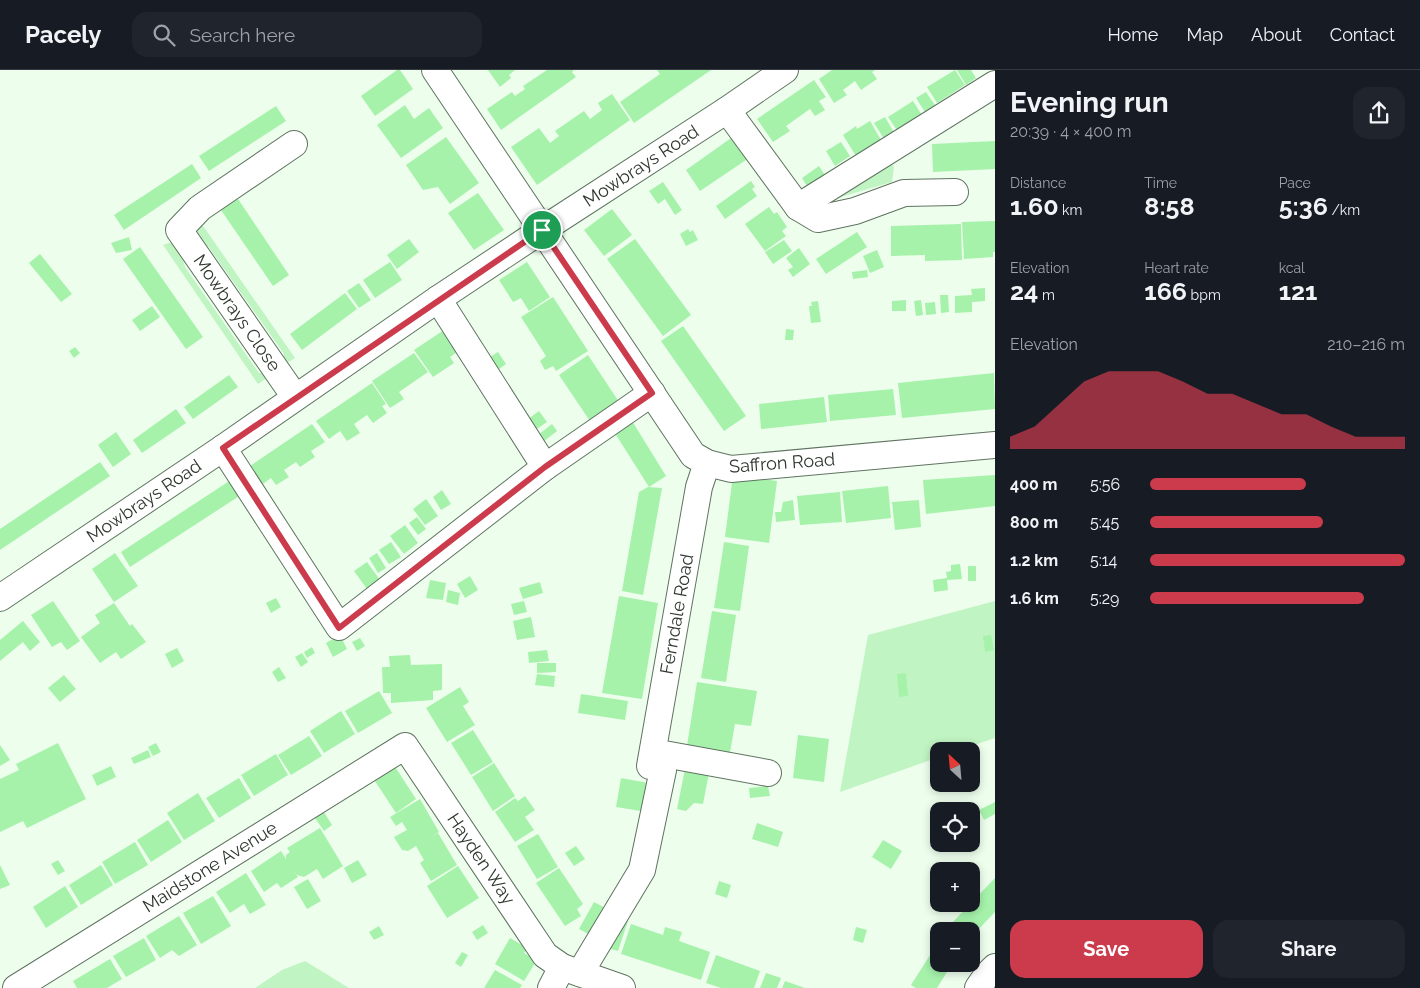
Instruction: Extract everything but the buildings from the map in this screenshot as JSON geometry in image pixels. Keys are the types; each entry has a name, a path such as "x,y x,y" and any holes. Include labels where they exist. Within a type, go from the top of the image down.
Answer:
{"street":[{"name":"Saffron Road","path":"435,70 693,455 707,463 731,469 995,445"},
{"name":"Mowbrays Road","path":"0,598 223,448 438,299 785,70"},
{"path":"798,207 995,84"},
{"path":"727,110 798,207 818,219 855,212 904,193 955,192"},
{"name":"Mowbrays Close","path":"294,144 200,208 179,230 295,397"},
{"path":"438,299 545,467"},
{"path":"223,448 339,628 545,467 652,393"},
{"name":"Ferndale Road","path":"652,759 699,487 707,463"},
{"name":"Hayden Way","path":"405,746 545,954 565,976"},
{"name":"Maidstone Avenue","path":"16,988 405,746"},
{"path":"652,759 768,773"},
{"path":"565,976 589,956 642,870 663,770 652,759"},
{"path":"978,988 987,974 995,967"},
{"path":"565,976 622,988"}],"green space":[{"path":"887,157 894,167 892,182 827,201"},
{"path":"199,220 295,358 282,366 284,354 208,246 197,246 193,224"},
{"path":"178,243 185,267 259,373 269,373 270,376 258,384 163,245"},
{"path":"995,601 995,738 980,743 930,742 930,760 840,792 868,635"},
{"path":"305,961 349,988 255,988 282,970"}],"route":[{"path":"542,230 652,393 545,467 339,628 223,448 438,299 542,230"}]}
